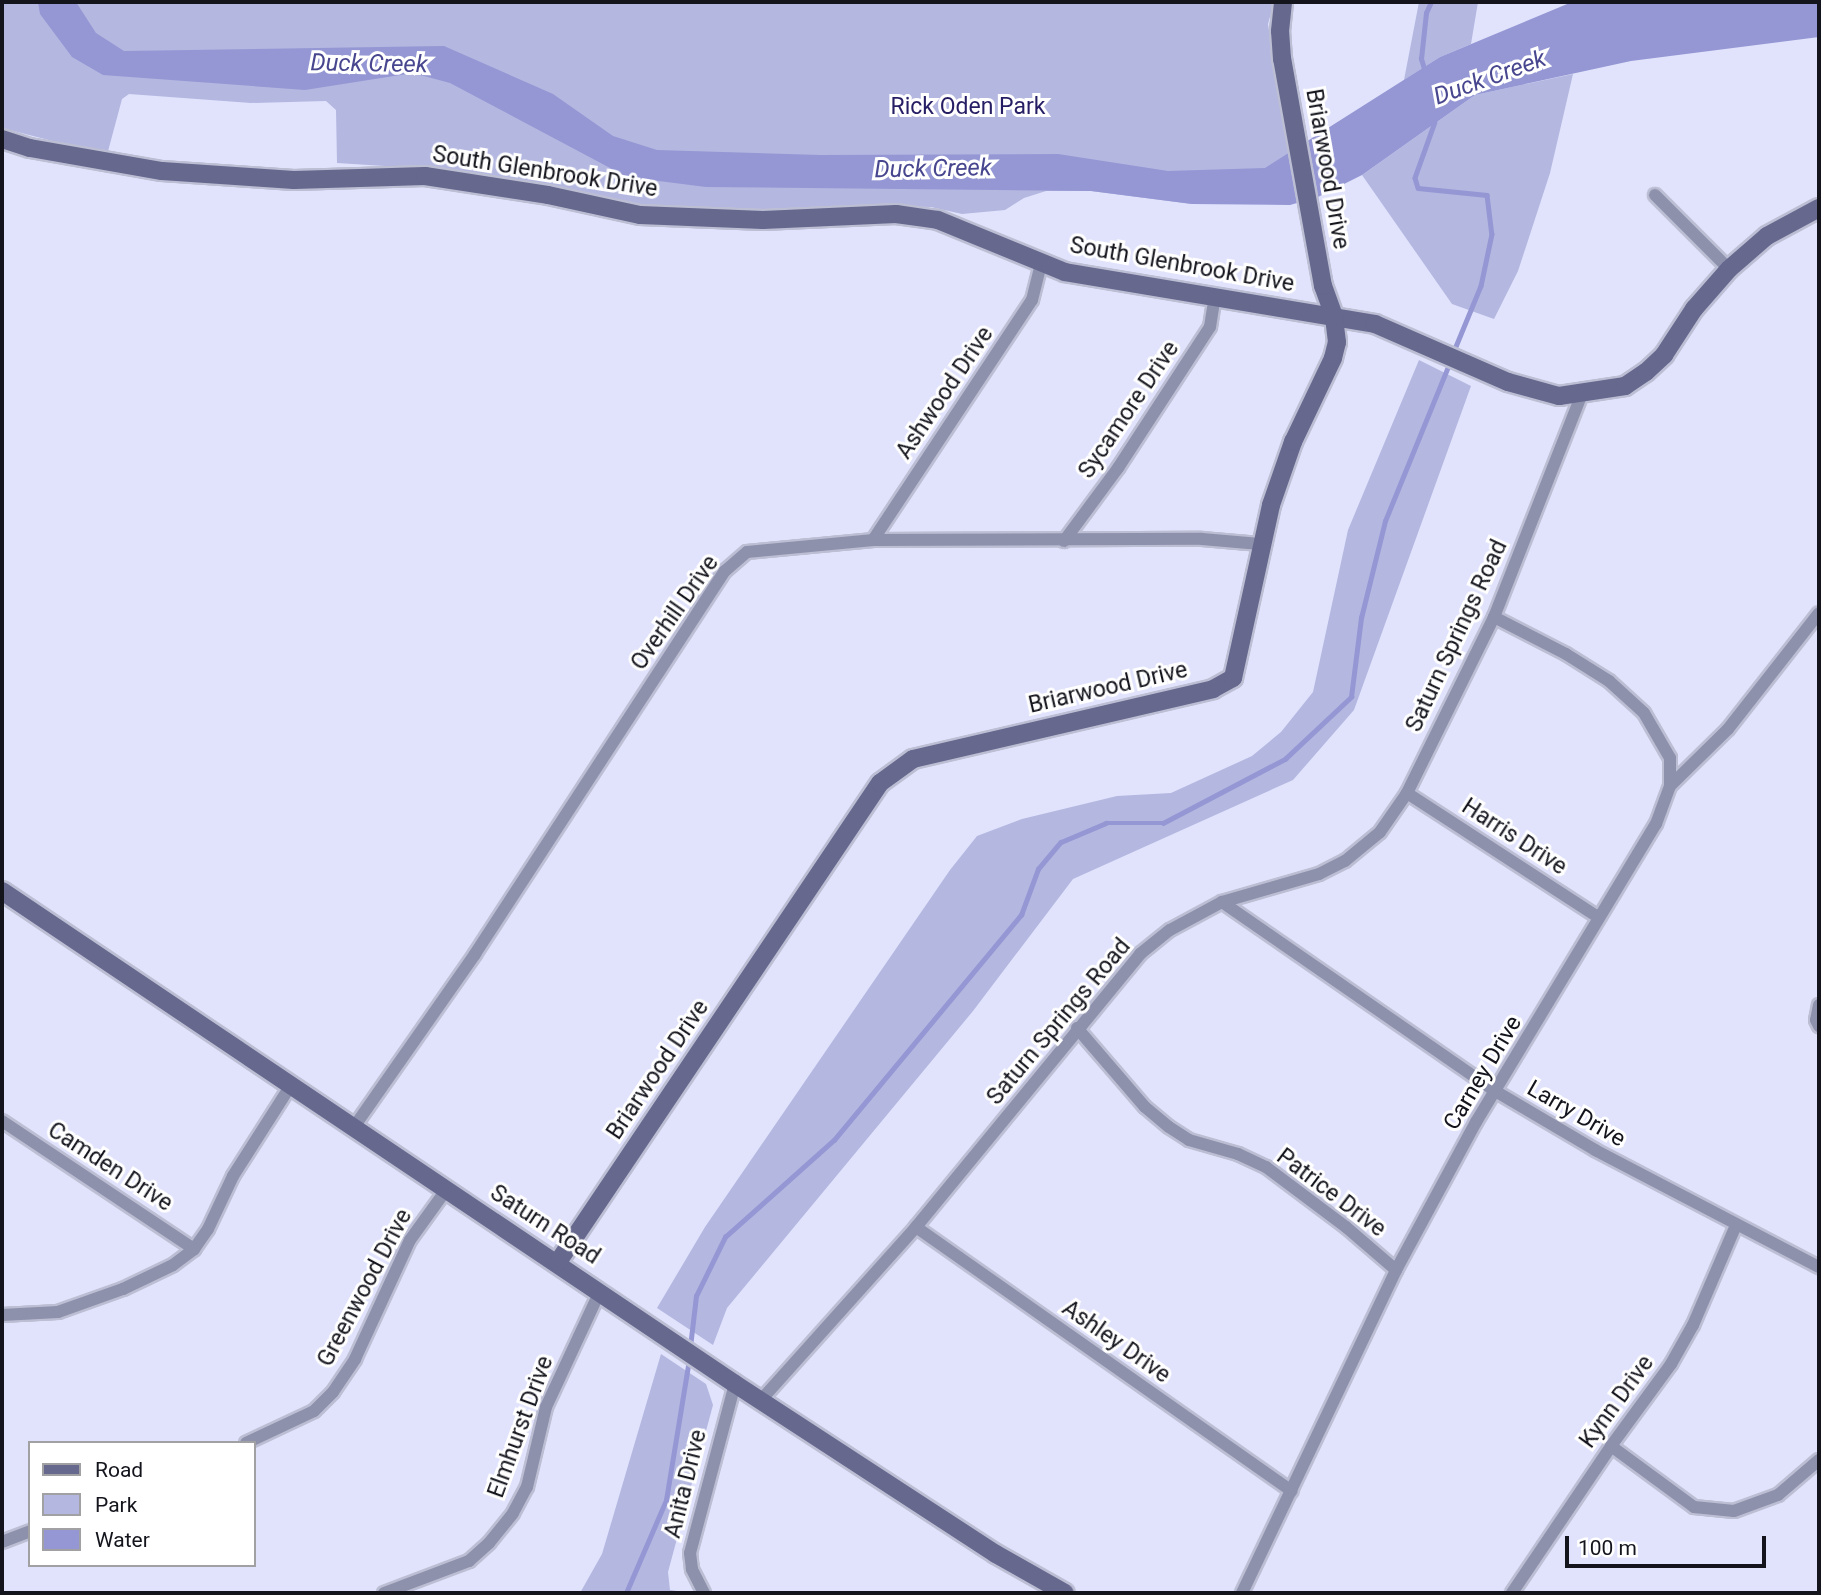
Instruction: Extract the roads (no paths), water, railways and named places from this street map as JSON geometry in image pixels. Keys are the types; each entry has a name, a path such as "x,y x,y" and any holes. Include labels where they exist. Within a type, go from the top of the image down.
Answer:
{"street":[{"name":"Briarwood Drive","path":"558,1262 880,783 913,759 1213,689 1233,678 1260,544 1293,442 1333,358 1337,342 1334,316 1323,286 1281,50 1280,20 1283,2"},
{"name":"South Glenbrook Drive","path":"2,139 30,148 162,171 294,180 425,176 548,195 640,215 763,220 896,214 938,220 1065,272 1215,295 1375,324 1508,382 1559,396 1625,386 1646,372 1664,355 1694,309 1729,269 1768,236 1819,208"},
{"path":"1655,195 1729,269"},
{"name":"Ashwood Drive","path":"873,540 1032,300 1041,264"},
{"name":"Sycamore Drive","path":"1064,541 1118,468 1210,327 1215,295"},
{"name":"Saturn Springs Road","path":"761,1400 916,1227 1140,954 1170,930 1222,902 1319,874 1345,861 1380,832 1407,793 1494,617 1582,394"},
{"name":"Overhill Drive","path":"354,1127 474,954 725,571 747,552 873,540 1202,539 1260,544"},
{"name":"Carney Drive","path":"1242,1593 1396,1270 1495,1091 1656,824 1670,786 1728,729 1819,613"},
{"path":"1494,617 1566,654 1608,681 1644,713 1670,758 1670,786"},
{"name":"Harris Drive","path":"1407,793 1598,917"},
{"name":"Saturn Road","path":"2,891 446,1190 558,1262 735,1384 996,1553 1065,1593"},
{"name":"Larry Drive","path":"1222,902 1495,1091 1595,1150 1819,1267"},
{"path":"1819,1005 1816,1020 1819,1026"},
{"name":"Patrice Drive","path":"1077,1028 1145,1107 1169,1127 1189,1140 1238,1154 1266,1167 1346,1227 1396,1270"},
{"path":"2,1315 58,1312 123,1289 173,1265 194,1249 208,1229 233,1176 291,1085"},
{"name":"Camden Drive","path":"2,1121 194,1249"},
{"name":"Greenwood Drive","path":"250,1441 314,1411 332,1391 355,1359 410,1240 446,1190"},
{"name":"Kynn Drive","path":"1512,1593 1611,1446 1671,1364 1693,1325 1736,1225"},
{"name":"Ashley Drive","path":"916,1227 1292,1491"},
{"name":"Elmhurst Drive","path":"384,1593 469,1560 489,1543 513,1513 527,1487 546,1407 600,1291"},
{"name":"Anita Drive","path":"704,1593 692,1569 690,1553 735,1384"},
{"path":"1611,1446 1694,1507 1734,1511 1778,1495 1819,1460"},
{"path":"2,1542 28,1532"}],"water":[{"name":"Duck Creek","path":"38,2 76,2 96,33 124,51 444,46 553,94 613,136 657,150 820,155 1058,154 1168,171 1265,168 1440,57 1572,2 1819,2 1819,37 1631,61 1475,95 1362,175 1318,197 1290,205 1192,204 1091,191 706,187 627,177 450,83 413,73 305,90 103,75 72,57 40,14"}],"waterway":[{"path":"1425,72 1421,59 1426,13 1431,2"},
{"name":"Duck Creek","path":"1435,122 1415,178 1418,188 1487,195 1492,234 1481,286 1453,354"},
{"path":"690,1347 696,1296 725,1237 834,1140 1021,915 1038,869 1061,842 1106,823 1163,823 1285,759 1351,697 1361,618 1385,521 1450,362"},
{"path":"626,1593 666,1500 689,1359"}],"park label":[{"name":"Rick Oden Park","path":"968,107"}]}
